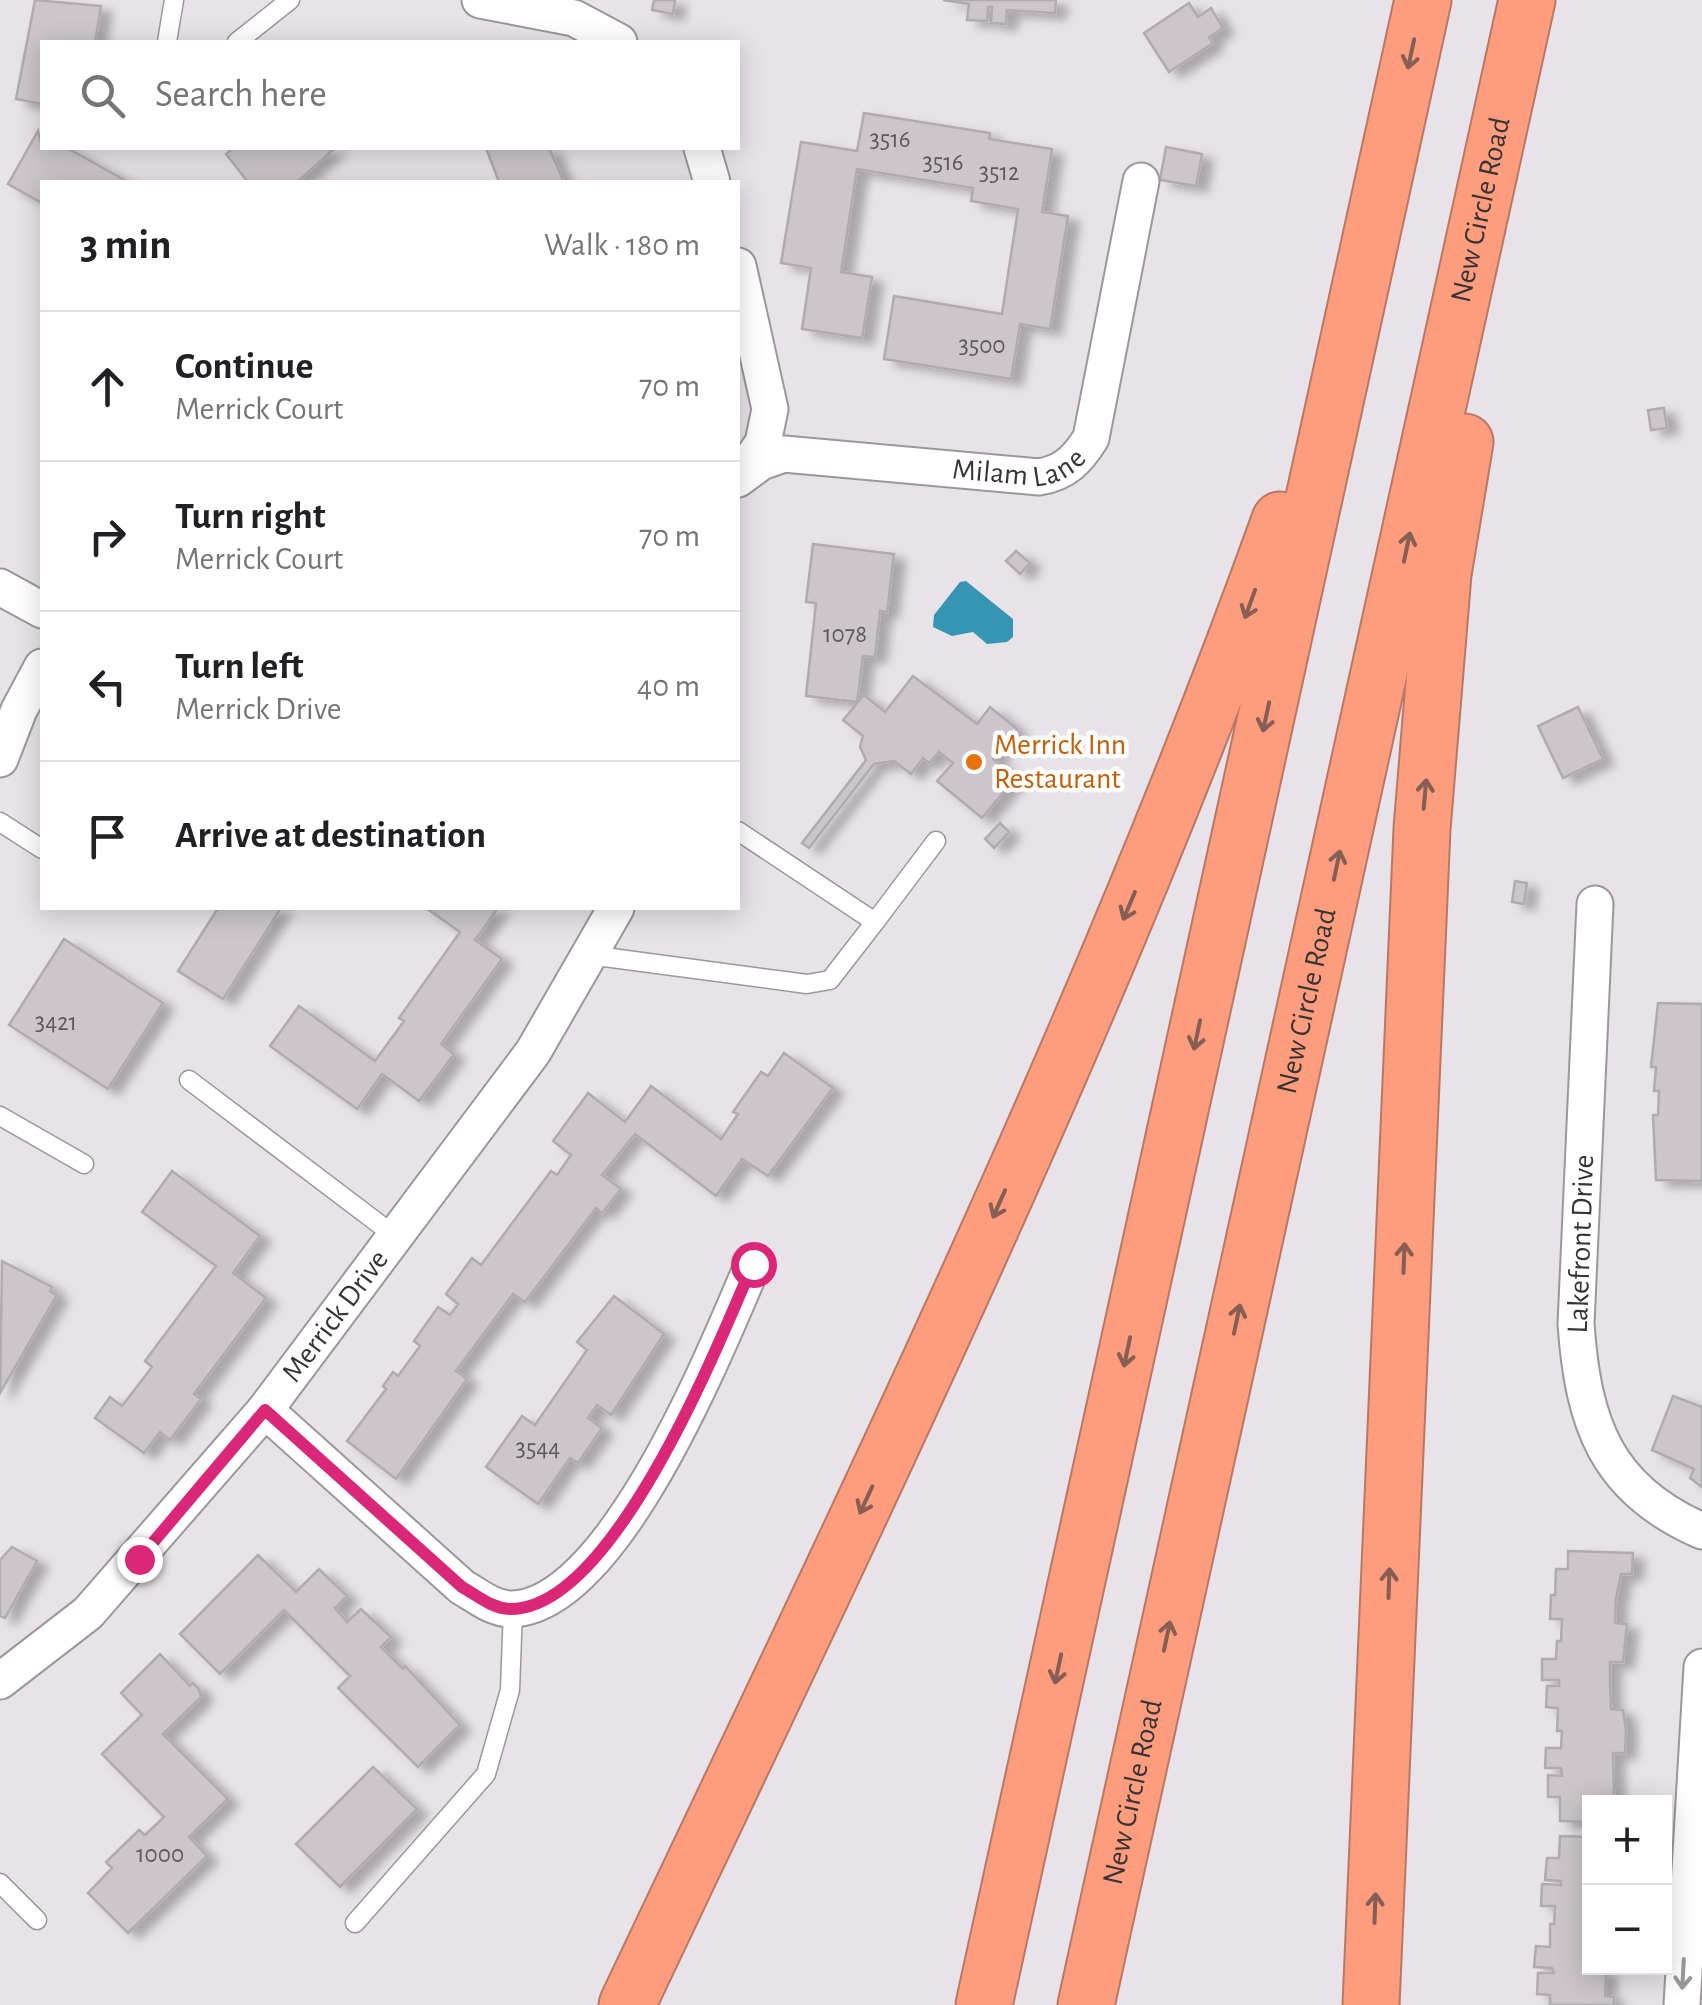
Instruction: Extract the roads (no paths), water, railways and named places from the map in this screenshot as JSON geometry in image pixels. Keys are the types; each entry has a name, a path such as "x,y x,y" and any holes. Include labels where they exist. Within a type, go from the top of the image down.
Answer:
{"highway":[{"path":"984,2005 1423,0"},
{"name":"New Circle Road","path":"1086,2005 1527,0"},
{"path":"1371,2005 1422,828 1443,574 1542,0"},
{"path":"627,2005 971,1266 1130,904 1228,665 1287,501 1399,109"}],"street":[{"path":"480,0 574,18 614,40"},
{"path":"703,150 711,180"},
{"name":"Milam Lane","path":"740,479 784,454 1039,476 1055,475 1069,466 1091,438 1142,181"},
{"path":"740,275 770,408 763,443 740,477"},
{"path":"0,587 40,609"},
{"path":"0,760 18,710 40,671"},
{"name":"Lakefront Drive","path":"1595,904 1576,1324 1581,1390 1598,1437 1627,1482 1671,1517 1702,1530"},
{"name":"Merrick Drive","path":"0,1681 88,1614 265,1410 533,1052 615,910"},
{"path":"265,1410 462,1587 494,1607 514,1609 555,1594 576,1576 660,1466 705,1376 753,1264"},
{"path":"1682,2005 1702,1667"}],"lane":[{"path":"167,40 174,0"},
{"path":"240,40 290,0"},
{"path":"0,822 40,848"},
{"path":"740,832 875,922"},
{"path":"589,955 808,984 830,980 936,841"},
{"path":"189,1080 395,1236"},
{"path":"0,1116 84,1164"},
{"path":"355,1923 486,1774 510,1690 514,1609"},
{"path":"0,1883 36,1920"}],"water":[{"path":"966,581 1013,619 1013,637 1007,642 987,644 973,632 952,636 933,627 934,615 960,582"}],"place":[{"name":"Merrick Inn Restaurant","path":"974,762"}]}
